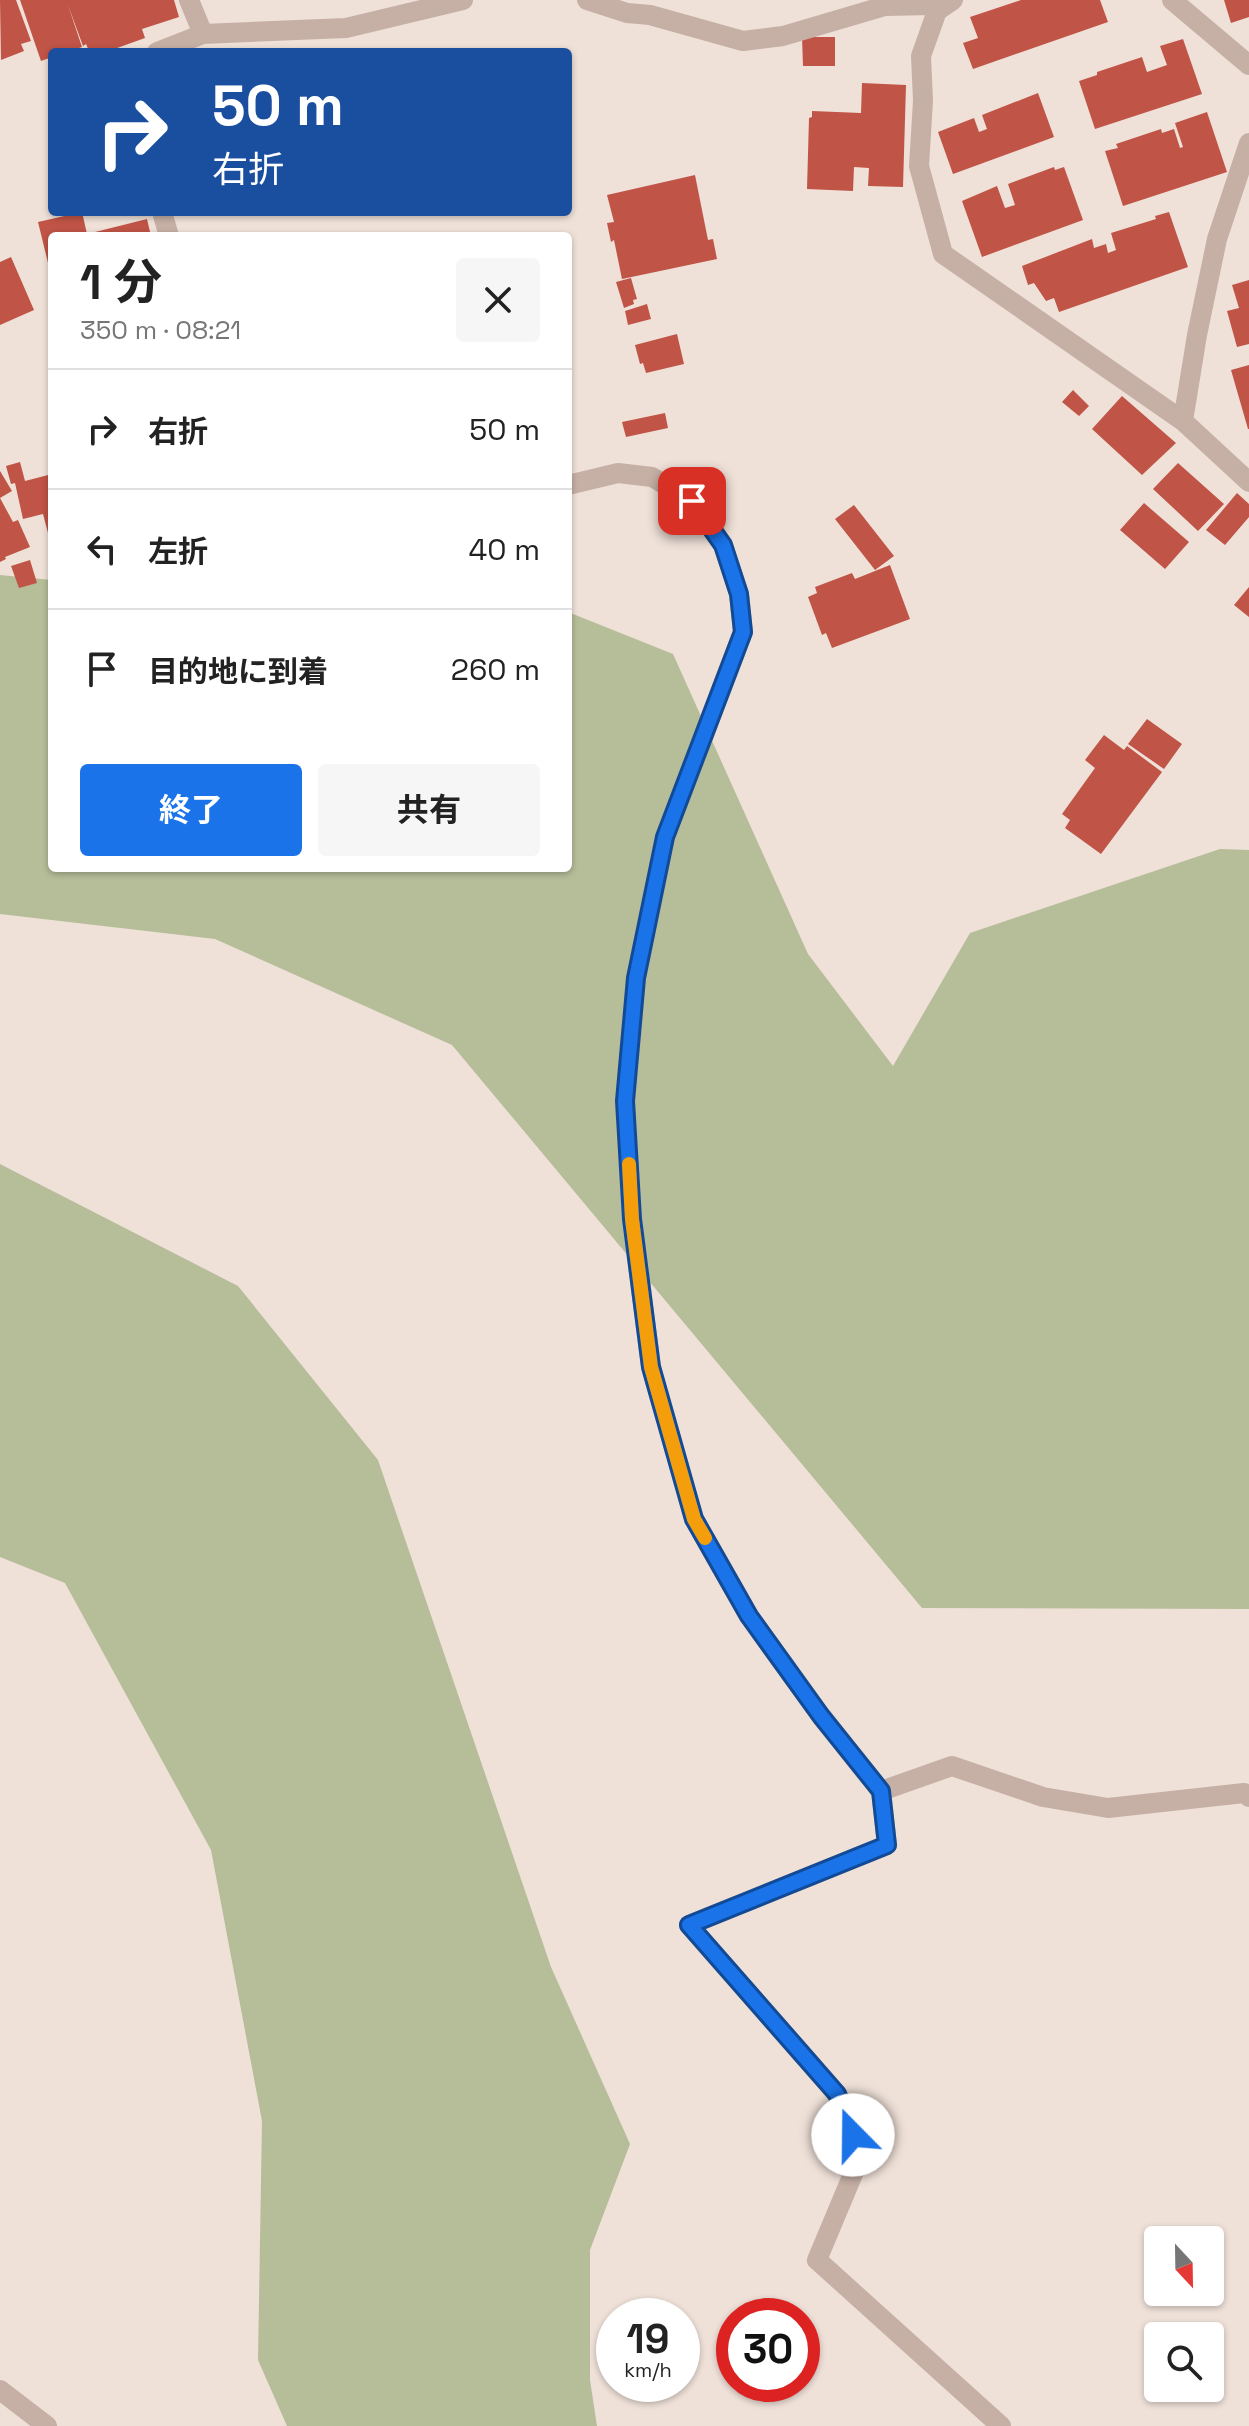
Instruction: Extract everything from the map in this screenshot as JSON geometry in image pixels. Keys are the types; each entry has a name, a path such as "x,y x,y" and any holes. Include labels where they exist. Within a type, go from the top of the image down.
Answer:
{"street":[{"path":"189,0 203,34"},
{"path":"167,48 203,34 346,28 463,0"},
{"path":"587,0 627,13 650,15 743,41 783,36 885,6 945,5 921,56 923,101 919,166 943,254 1183,421 1249,482"},
{"path":"1172,0 1249,65"},
{"path":"1183,421 1217,239 1249,143"},
{"path":"572,484 618,473 652,477 692,501 723,545 739,594 743,632 665,837 636,978 625,1101 632,1219 651,1367 694,1519 749,1616 821,1716 881,1791 887,1845 689,1925 837,2094 861,2155 817,2260 1001,2426"},
{"path":"881,1791 952,1766 1043,1797 1108,1808 1244,1793 1249,1797"},
{"path":"0,2390 47,2426"}],"green space":[{"path":"0,575 48,580 48,872 572,872 572,614 673,654 808,954 893,1066 970,933 1220,849 1249,850 1249,1609 922,1608 452,1045 215,939 0,914"},
{"path":"0,1164 238,1286 378,1460 551,1967 630,2144 590,2250 590,2380 597,2426 287,2426 258,2360 262,2121 211,1850 65,1583 0,1557"}],"building":[{"path":"0,0 16,0 31,41 21,44 24,51 1,60"},
{"path":"20,0 174,0 179,17 142,29 145,38 117,48 83,46 68,5 82,47 48,48 48,58 41,61"},
{"path":"1021,0 1100,0 1108,22 973,69 963,43 978,38 970,17"},
{"path":"1224,0 1249,0 1249,17 1231,23"},
{"path":"802,37 835,37 835,66 803,66"},
{"path":"1183,39 1202,94 1095,129 1079,81 1142,57 1147,72 1167,65 1160,46"},
{"path":"862,83 906,85 903,187 868,186 869,168 854,167 853,191 807,189 809,118 812,111 861,113"},
{"path":"1038,93 1054,137 953,174 938,132 974,118 979,132 987,129 982,115"},
{"path":"1207,112 1227,172 1123,206 1105,151 1118,148 1116,144 1161,129 1162,133 1174,129 1180,148 1183,147 1175,123"},
{"path":"1054,167 1055,170 1064,167 1083,220 982,257 962,201 997,186 1005,208 1015,205 1008,184"},
{"path":"695,175 708,240 713,239 717,259 622,279 607,223 614,222 607,195"},
{"path":"1169,212 1188,267 1059,312 1054,298 1046,301 1034,283 1028,285 1022,266 1092,239 1094,248 1106,244 1108,253 1116,250 1111,233"},
{"path":"64,216 83,216 87,232 48,232 48,263 38,222"},
{"path":"147,219 150,232 95,232"},
{"path":"11,257 34,310 0,325 0,262"},
{"path":"631,278 637,299 633,300 634,304 624,308 616,282"},
{"path":"1249,280 1249,344 1237,347 1227,311 1239,308 1232,285"},
{"path":"647,304 651,319 628,325 625,311"},
{"path":"677,334 684,364 646,373 635,345"},
{"path":"1249,365 1249,429 1248,429 1231,370"},
{"path":"1073,390 1089,406 1079,416 1062,402"},
{"path":"1122,396 1176,443 1142,475 1092,429"},
{"path":"665,413 668,428 626,437 622,422"},
{"path":"20,462 25,481 48,475 48,533 43,514 23,519 15,483 11,484 6,466"},
{"path":"1178,463 1224,504 1198,531 1153,489"},
{"path":"0,471 12,491 0,498"},
{"path":"1237,493 1249,504 1249,517 1225,545 1206,530"},
{"path":"0,498 13,522 18,520 30,547 0,562"},
{"path":"1144,503 1189,542 1165,569 1120,530"},
{"path":"854,505 894,556 875,570 835,519"},
{"path":"30,560 37,583 19,588 11,566"},
{"path":"890,565 910,619 832,648 826,633 822,635 808,597 817,593 815,587 852,573 855,579"},
{"path":"1249,587 1249,617 1234,605"},
{"path":"1147,719 1182,744 1164,769 1128,744"},
{"path":"1104,735 1124,750 1127,746 1162,772 1101,854 1065,828 1070,820 1062,814 1095,768 1085,760"}],"slow traffic":[{"path":"629,1164 632,1219 651,1367 694,1519 705,1538"}],"route":[{"path":"692,501 723,545 739,594 743,632 665,837 636,978 625,1101 632,1219 651,1367 694,1519 749,1616 821,1716 881,1791 887,1845 689,1925 837,2094 853,2135"}]}
